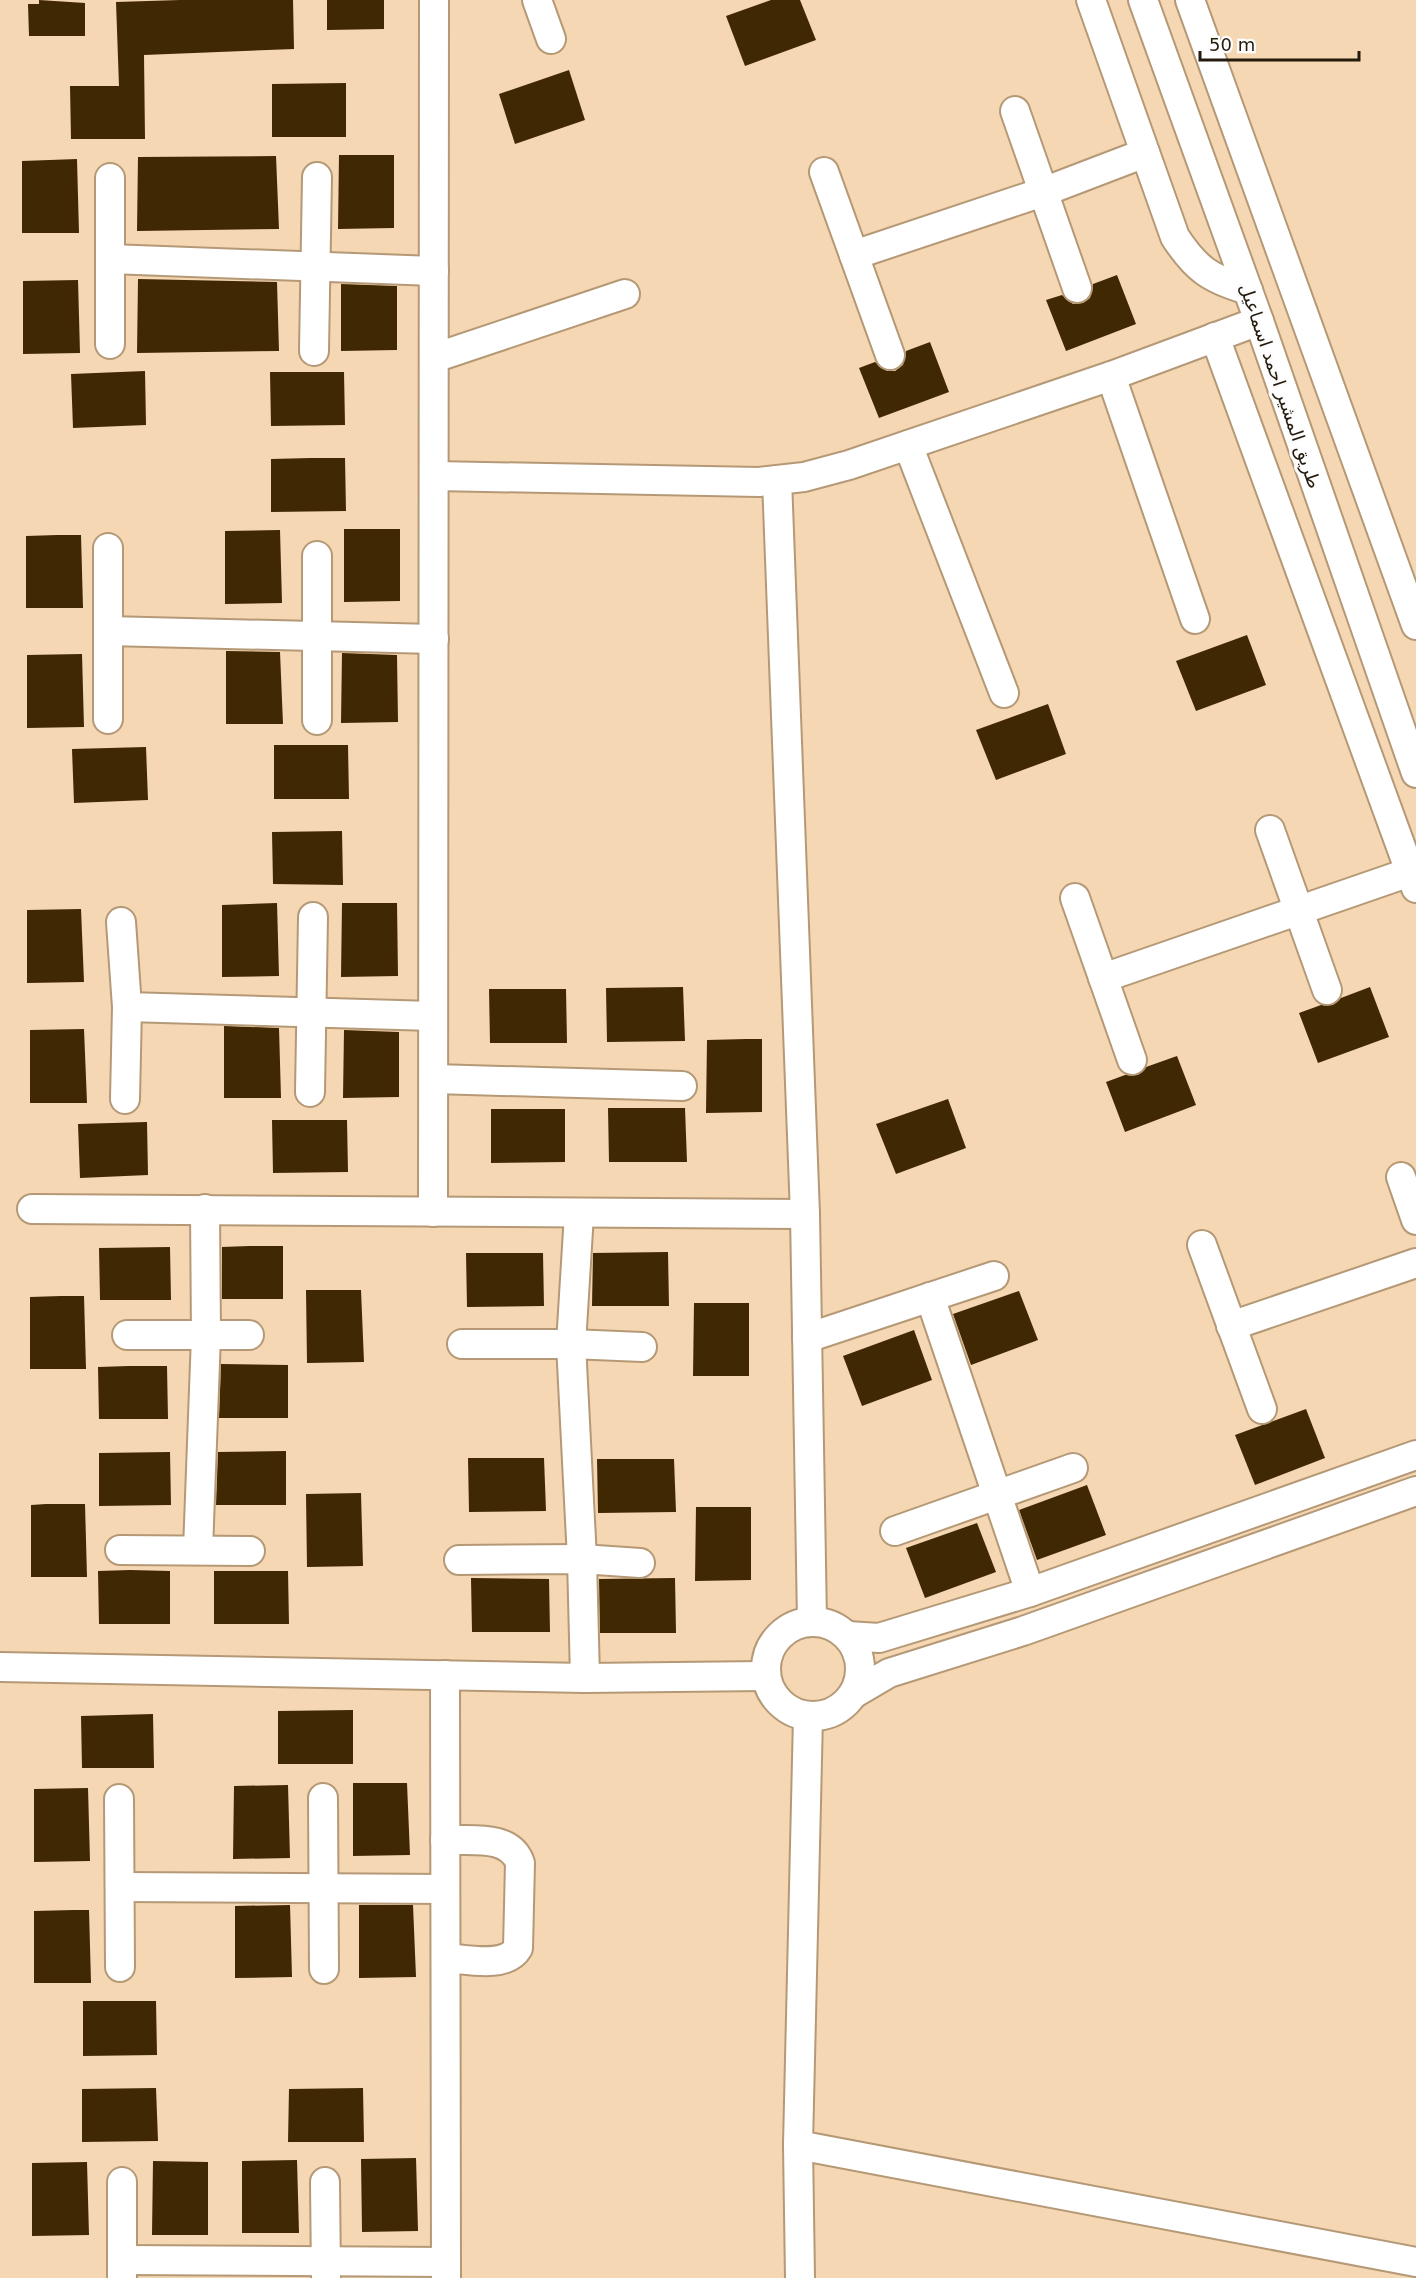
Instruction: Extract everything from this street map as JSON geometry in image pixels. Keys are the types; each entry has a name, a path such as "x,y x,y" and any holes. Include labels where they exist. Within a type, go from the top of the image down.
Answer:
{"street":[{"path":"433,1212 434,0"},
{"path":"537,0 551,39"},
{"path":"1091,0 1175,237 1193,264 1219,282 1248,290"},
{"name":"طريق المشير احمد اسماعيل","path":"1143,0 1259,321 1416,773"},
{"path":"1190,0 1416,625"},
{"path":"1015,111 1077,288"},
{"path":"854,255 1043,192 1145,153"},
{"path":"824,172 890,355"},
{"path":"314,351 317,177"},
{"path":"110,178 110,344"},
{"path":"110,260 434,271"},
{"path":"434,358 625,294"},
{"path":"434,476 777,480 804,477 908,445 1111,376 1259,321"},
{"path":"1103,978 1299,911 1413,880 1215,337"},
{"path":"1111,376 1196,619"},
{"path":"908,445 1004,693"},
{"path":"777,480 805,1214 812,1621"},
{"path":"108,548 108,719"},
{"path":"316,556 317,720"},
{"path":"108,631 434,639"},
{"path":"1270,830 1327,990"},
{"path":"1075,898 1132,1060"},
{"path":"310,1092 314,917"},
{"path":"121,922 127,1007 125,1099"},
{"path":"127,1007 433,1016"},
{"path":"434,1079 682,1086"},
{"path":"1401,1177 1416,1220"},
{"path":"32,1209 805,1214"},
{"path":"198,1550 206,1336 205,1209"},
{"path":"579,1214 571,1344 582,1559 585,1678"},
{"path":"1202,1245 1262,1409"},
{"path":"1232,1326 1416,1263"},
{"path":"807,1338 994,1276"},
{"path":"930,1297 1030,1592"},
{"path":"127,1335 249,1335"},
{"path":"462,1344 571,1344 642,1347"},
{"path":"848,1636 879,1638 1030,1592 1416,1455"},
{"path":"895,1531 1073,1468"},
{"path":"855,1693 861,1673 858,1653 848,1636 831,1625 812,1621 793,1626 777,1638 767,1656 766,1676 773,1695 788,1710 808,1717 827,1715 843,1707 855,1693 889,1673 1023,1631 1416,1491"},
{"path":"120,1550 250,1551"},
{"path":"459,1560 582,1559 640,1563"},
{"path":"0,1667 585,1678 766,1676"},
{"path":"122,2182 122,2269 446,2270 445,1675"},
{"path":"800,2278 798,2145 808,1717"},
{"path":"323,1798 324,1969"},
{"path":"119,1799 120,1967"},
{"path":"446,1840 508,1845 517,1852 520,1863 518,1948 515,1953 501,1960 446,1958"},
{"path":"120,1887 446,1889"},
{"path":"798,2145 1416,2262"},
{"path":"326,2182 326,2270"}],"building":[{"path":"39,0 85,3 85,36 29,36 28,4 39,4"},
{"path":"293,0 294,49 144,55 145,139 71,139 70,86 119,86 116,2"},
{"path":"327,0 384,0 384,29 327,30"},
{"path":"771,0 800,0 816,40 745,66 726,16"},
{"path":"569,70 585,120 515,144 499,94"},
{"path":"346,83 346,137 272,137 272,84"},
{"path":"339,155 394,155 394,228 338,229"},
{"path":"276,156 279,229 137,231 138,157"},
{"path":"77,159 79,233 22,233 22,161"},
{"path":"1117,275 1136,324 1066,351 1046,300 1062,295 1073,304 1083,303 1090,298 1093,284"},
{"path":"138,279 277,282 279,351 137,353"},
{"path":"78,280 80,353 23,354 23,281"},
{"path":"341,284 397,286 397,350 341,351"},
{"path":"930,342 949,392 879,418 859,368 875,362 887,371 895,371 903,365 906,351"},
{"path":"145,371 146,425 73,428 71,374"},
{"path":"270,372 344,372 345,425 271,426"},
{"path":"345,458 346,511 271,512 271,459"},
{"path":"344,529 400,529 400,601 344,602"},
{"path":"280,530 282,603 225,604 225,531"},
{"path":"81,535 83,608 26,608 26,536"},
{"path":"1247,635 1266,685 1196,711 1176,661"},
{"path":"226,651 280,652 283,724 226,724"},
{"path":"342,653 397,655 398,722 341,723"},
{"path":"82,654 84,727 27,728 27,655"},
{"path":"1048,704 1066,754 996,780 976,730"},
{"path":"274,745 348,745 349,799 274,799"},
{"path":"146,747 148,800 74,803 72,749"},
{"path":"342,831 343,885 273,884 272,832"},
{"path":"277,903 279,976 222,977 222,905"},
{"path":"342,903 397,903 398,976 341,977"},
{"path":"81,909 84,982 27,983 27,910"},
{"path":"683,987 685,1041 607,1042 606,988"},
{"path":"1370,987 1389,1037 1318,1063 1299,1013 1321,1005 1333,1005 1341,998"},
{"path":"489,989 566,989 567,1043 490,1043"},
{"path":"224,1026 279,1028 281,1098 224,1098"},
{"path":"84,1029 87,1103 30,1103 30,1030"},
{"path":"344,1030 399,1032 399,1097 343,1098"},
{"path":"762,1039 762,1112 706,1113 707,1040"},
{"path":"1177,1056 1196,1105 1125,1132 1106,1082 1125,1075 1138,1075 1146,1067"},
{"path":"948,1099 966,1148 896,1174 876,1124"},
{"path":"608,1108 685,1108 687,1162 609,1162"},
{"path":"491,1109 565,1109 565,1162 491,1163"},
{"path":"272,1120 347,1120 348,1172 273,1173"},
{"path":"147,1122 148,1175 80,1178 78,1124"},
{"path":"283,1246 283,1299 222,1299 222,1247"},
{"path":"170,1247 171,1300 100,1300 99,1248"},
{"path":"668,1252 669,1306 592,1306 593,1253"},
{"path":"466,1253 543,1253 544,1306 467,1307"},
{"path":"306,1290 361,1290 364,1362 307,1363"},
{"path":"1019,1291 1038,1340 971,1365 953,1314"},
{"path":"84,1296 86,1369 30,1369 30,1297"},
{"path":"694,1303 749,1303 749,1376 693,1376"},
{"path":"914,1330 932,1380 862,1406 843,1356"},
{"path":"221,1364 288,1365 288,1418 219,1418"},
{"path":"167,1366 168,1419 99,1419 98,1367"},
{"path":"1306,1409 1325,1458 1255,1485 1235,1435"},
{"path":"286,1451 286,1505 216,1505 218,1452"},
{"path":"170,1452 171,1505 99,1506 99,1453"},
{"path":"468,1458 544,1458 546,1511 469,1512"},
{"path":"597,1459 674,1459 676,1512 598,1513"},
{"path":"1087,1485 1106,1535 1037,1560 1019,1510"},
{"path":"361,1493 363,1566 307,1567 306,1494"},
{"path":"85,1504 87,1577 31,1577 31,1505"},
{"path":"696,1507 751,1507 751,1580 695,1581"},
{"path":"977,1523 996,1572 925,1598 906,1548"},
{"path":"98,1571 170,1571 170,1624 99,1624"},
{"path":"214,1571 288,1571 289,1624 214,1624"},
{"path":"471,1578 549,1579 550,1632 472,1632"},
{"path":"675,1578 676,1633 600,1633 599,1579"},
{"path":"353,1710 353,1764 278,1764 278,1711"},
{"path":"153,1714 154,1768 82,1768 81,1716"},
{"path":"353,1783 407,1783 410,1855 353,1856"},
{"path":"288,1785 290,1858 233,1859 234,1786"},
{"path":"88,1788 90,1861 34,1862 34,1789"},
{"path":"290,1905 292,1977 235,1978 235,1906"},
{"path":"359,1905 413,1905 416,1977 359,1978"},
{"path":"89,1910 91,1983 34,1983 34,1911"},
{"path":"83,2001 156,2001 157,2055 83,2056"},
{"path":"156,2088 158,2141 82,2142 82,2089"},
{"path":"363,2088 364,2142 288,2142 289,2089"},
{"path":"416,2158 418,2231 362,2232 361,2159"},
{"path":"297,2160 299,2233 242,2233 242,2161"},
{"path":"153,2161 208,2162 208,2235 152,2235"},
{"path":"87,2162 89,2235 32,2236 32,2163"}]}
